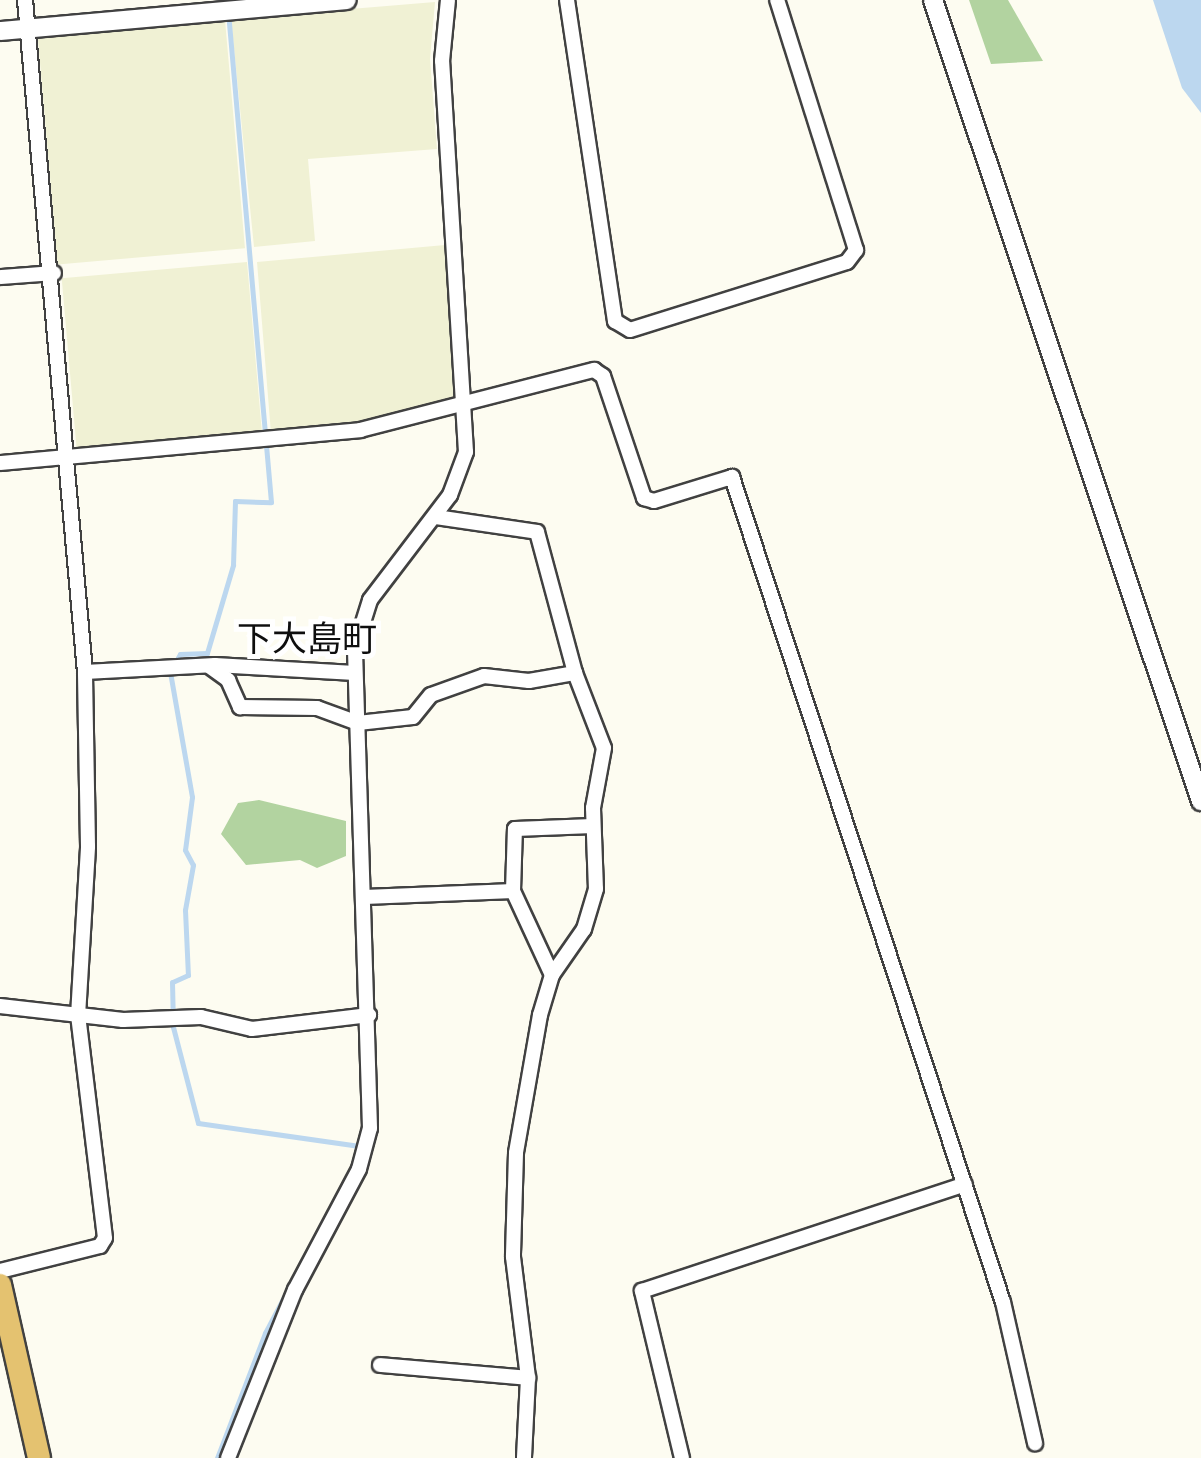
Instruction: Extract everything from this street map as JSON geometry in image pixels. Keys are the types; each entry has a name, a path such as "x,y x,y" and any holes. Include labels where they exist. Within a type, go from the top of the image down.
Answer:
{"highway":[{"path":"0,1285 39,1458"}],"street":[{"path":"0,1270 104,1243 78,1016 88,846 85,672 54,273 25,0"},
{"path":"0,31 347,0"},
{"path":"228,1458 294,1290 359,1169 370,1128 355,648 370,600 436,517 466,452 442,61 448,0"},
{"path":"566,0 615,321 630,330 847,262 856,250 777,0"},
{"path":"933,0 1201,801"},
{"path":"0,277 54,273"},
{"path":"0,464 360,430 594,370 603,376 644,498 654,502 732,477 1003,1302 1036,1443"},
{"path":"436,517 537,532 575,673 604,748 593,826 598,870 590,914 552,975 530,1049 515,1168 513,1256 528,1378 524,1458"},
{"path":"85,672 209,666 355,673"},
{"path":"209,666 228,680 240,707 317,708 358,723 414,717 431,695 484,676 529,681 575,673"},
{"path":"552,975 513,890 516,829 593,826"},
{"path":"364,898 513,890"},
{"path":"0,1006 78,1016 202,1016 252,1029 369,1016"},
{"path":"682,1458 642,1291 965,1184"},
{"path":"380,1365 528,1378"}],"green space":[{"path":"969,0 1008,0 1043,61 991,64"},
{"path":"435,2 430,59 437,149 308,159 315,241 254,247 231,19"},
{"path":"225,20 245,248 58,265 38,36"},
{"path":"445,245 456,396 361,425 271,433 257,262"},
{"path":"247,262 262,433 77,450 62,278"},
{"path":"259,800 346,821 346,856 317,868 300,860 246,865 221,834 238,803"}],"water":[{"path":"1153,0 1201,0 1201,113 1182,88"}],"waterway":[{"path":"175,663 180,654 207,653 233,565 235,501 271,502 227,0"},
{"path":"170,672 192,797 185,850 193,865 185,910 188,975 172,982 173,1027 198,1123 359,1146"},
{"path":"217,1458 265,1333 297,1272"}],"district":[{"name":"下大島町","path":"307,638"}]}
